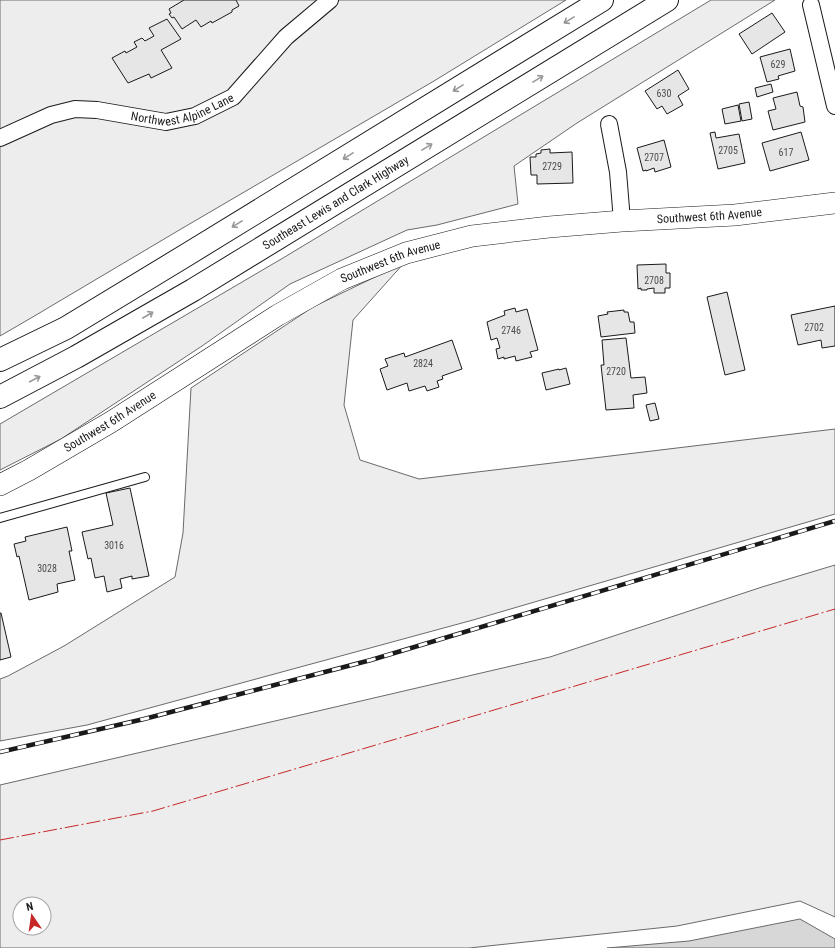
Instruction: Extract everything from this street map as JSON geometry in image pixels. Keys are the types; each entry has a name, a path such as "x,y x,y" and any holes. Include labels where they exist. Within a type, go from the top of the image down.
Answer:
{"highway":[{"path":"0,360 66,328 602,0"},
{"name":"Southeast Lewis and Clark Highway","path":"0,397 76,357 193,290 667,0"}],"street":[{"name":"Northwest Alpine Lane","path":"0,138 52,115 75,109 97,110 166,122 195,116 233,97 278,46 330,0"},
{"path":"811,5 835,106"},
{"path":"609,124 618,172 622,221"},
{"name":"Southwest 6th Avenue","path":"0,485 29,470 111,422 278,315 342,279 406,253 472,236 549,227 622,221 735,215 835,203"}],"lane":[{"path":"0,518 145,477"}],"shaded area":[{"path":"0,0 566,0 434,81 0,336"},
{"path":"711,0 775,0 577,123 514,166 518,204 437,225 407,230 290,284 202,346 61,439 0,470 0,424 283,258"},
{"path":"404,263 353,320 344,405 360,460 419,479 835,429 835,514 473,620 87,725 0,741 0,679 64,646 175,577 183,533 191,388 313,307"},
{"path":"835,565 835,917 800,901 677,926 469,948 0,948 0,785 550,657 762,587"},
{"path":"800,919 835,939 835,948 607,948 689,941"}],"building":[{"path":"184,0 236,0 239,6 232,10 232,12 212,23 211,21 201,27 196,20 182,29 174,17 172,18 169,14 171,13 169,9"},
{"path":"772,13 785,32 752,54 739,34"},
{"path":"167,19 181,39 161,50 172,68 151,78 149,74 128,83 112,58 137,47 134,42 142,38 145,41 154,36 149,28"},
{"path":"790,49 795,71 778,76 779,79 767,82 760,57"},
{"path":"678,70 689,89 678,96 683,105 667,114 662,106 657,109 645,91"},
{"path":"771,84 773,92 757,97 755,88"},
{"path":"797,92 800,106 803,107 805,122 773,130 768,111 776,109 773,98"},
{"path":"749,102 752,119 742,121 739,104"},
{"path":"738,105 741,121 725,124 722,109"},
{"path":"715,132 716,138 739,134 745,163 718,169 710,133"},
{"path":"801,132 809,160 770,171 762,143"},
{"path":"664,140 671,167 655,172 654,168 643,171 637,148"},
{"path":"550,149 550,153 572,152 573,183 537,184 537,175 531,175 530,157 536,157 536,154 541,153 541,150"},
{"path":"666,264 666,273 670,273 670,288 665,288 665,293 654,293 654,288 647,290 641,290 641,288 638,289 637,265"},
{"path":"727,292 745,370 725,375 707,297"},
{"path":"835,306 835,346 822,348 821,340 798,345 791,315"},
{"path":"515,308 516,312 527,309 538,350 530,352 532,357 516,361 515,356 498,359 496,349 500,348 497,338 491,340 487,322 505,315 504,311"},
{"path":"624,310 624,312 628,312 630,322 634,322 635,333 601,337 598,316 608,314 607,312"},
{"path":"626,338 631,378 645,377 647,393 633,395 634,408 606,410 601,365 604,365 602,340"},
{"path":"452,340 462,369 442,376 443,379 437,381 439,387 427,391 425,386 409,391 407,383 387,390 380,369 388,366 385,359 404,353 405,357"},
{"path":"566,368 570,384 546,390 542,373"},
{"path":"655,403 659,419 650,421 646,405"},
{"path":"130,488 149,576 132,579 132,576 120,579 122,588 107,592 104,576 95,578 91,558 88,559 82,532 113,525 106,493"},
{"path":"67,527 72,551 69,551 75,580 57,584 58,592 29,600 19,556 17,557 14,544 26,541 25,537"},
{"path":"0,613 11,657 0,660"}],"railway":[{"path":"0,752 144,719 371,660 835,521"}],"power":[{"path":"0,840 153,811 835,609"}]}
